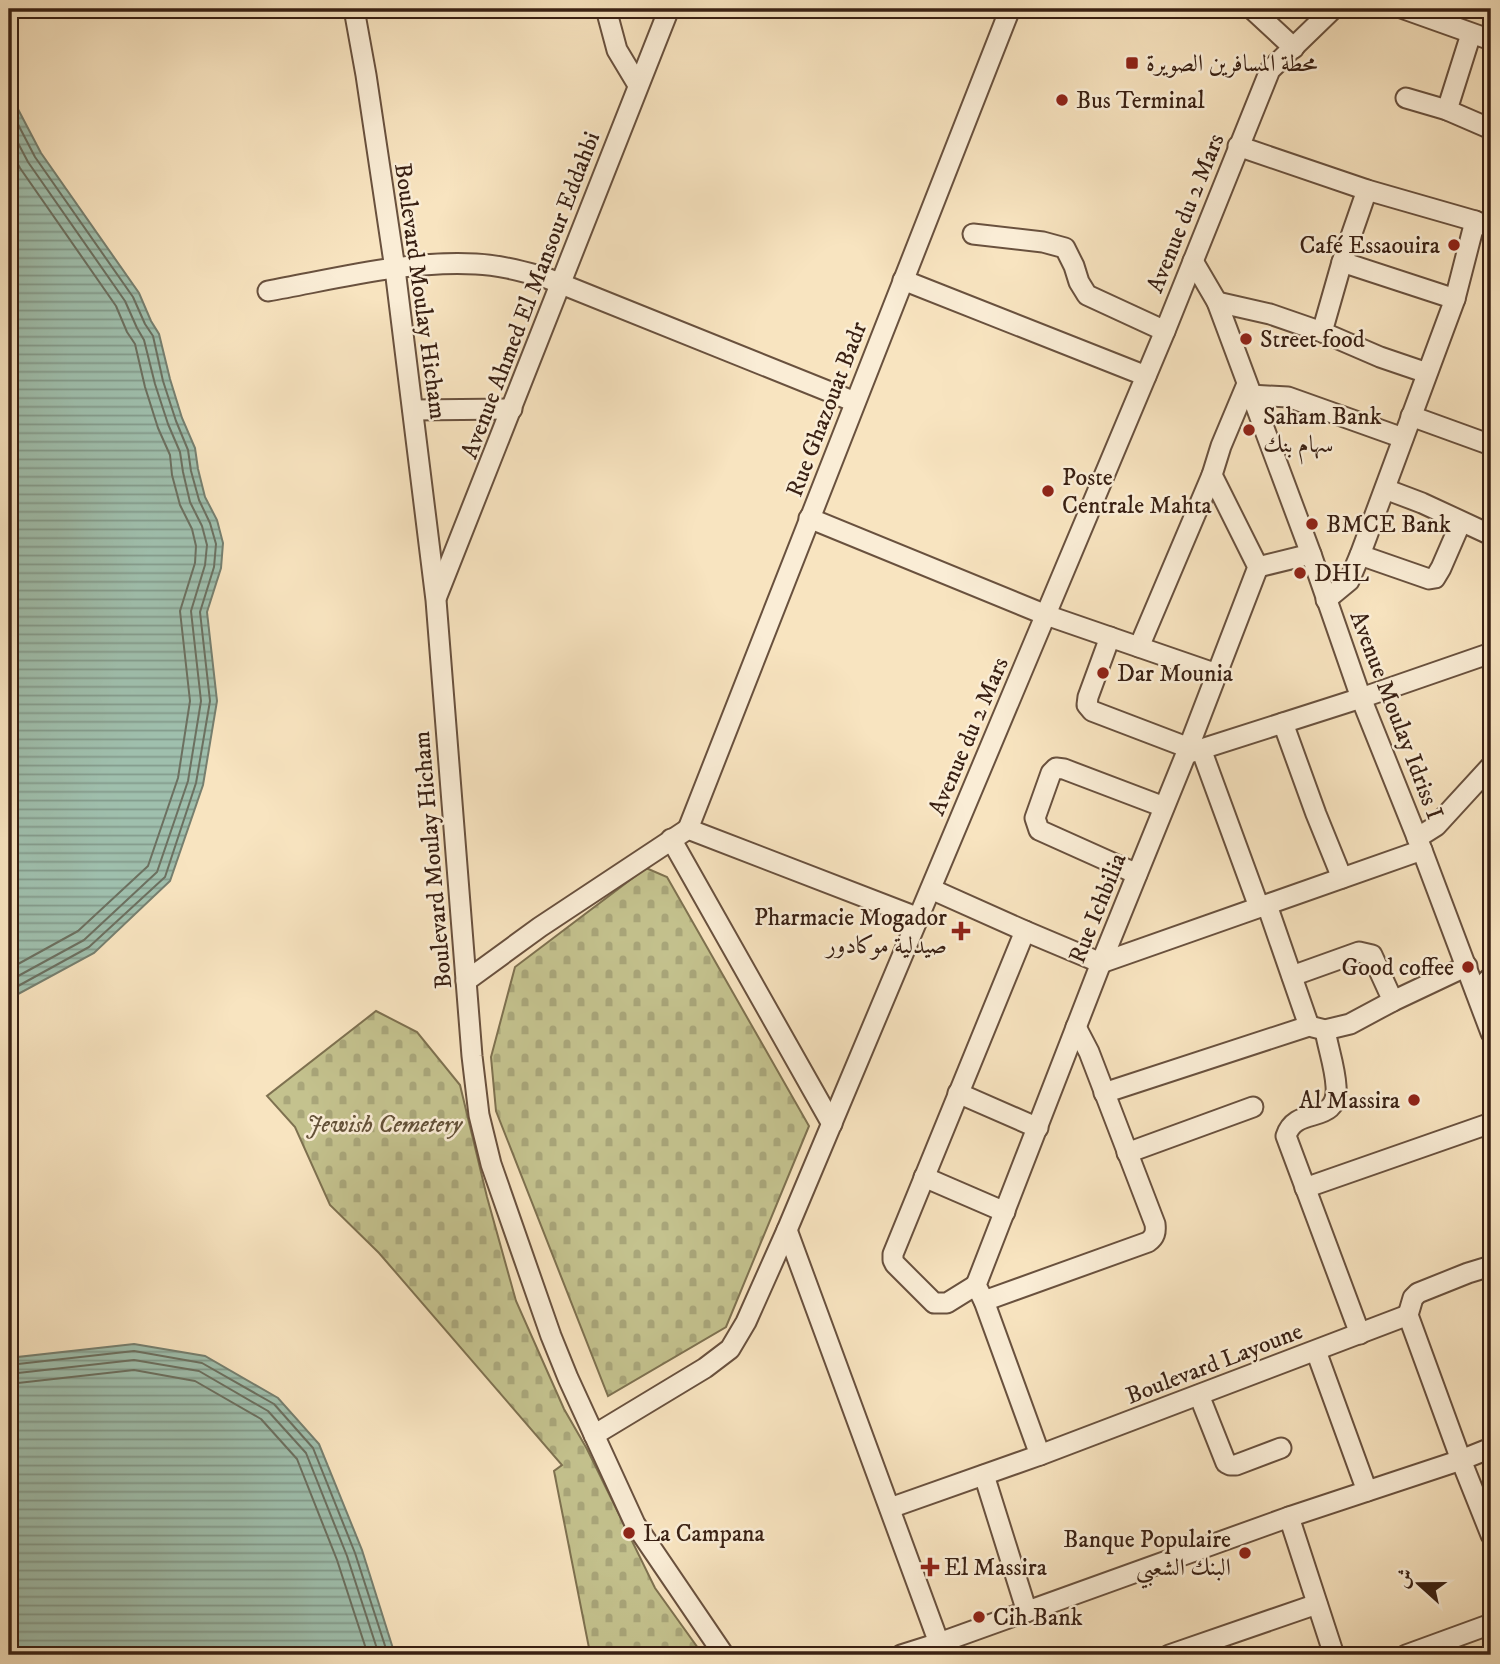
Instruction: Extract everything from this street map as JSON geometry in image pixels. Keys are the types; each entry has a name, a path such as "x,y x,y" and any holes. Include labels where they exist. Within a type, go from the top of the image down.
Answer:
{"street":[{"name":"Boulevard Moulay Hicham","path":"354,9 395,269 436,600 479,1115 491,1164 551,1336 594,1435 635,1524 724,1655"},
{"path":"606,9 617,50 638,85"},
{"name":"Avenue Ahmed El Mansour Eddahbi","path":"436,600 669,9"},
{"name":"Rue Ghazouat Badr","path":"680,834 809,518 1010,9"},
{"path":"1252,9 1294,48"},
{"name":"Avenue du 2 Mars","path":"594,1435 705,1368 730,1349 746,1322 788,1230 1165,331 1270,70 1333,9"},
{"path":"1404,9 1491,40"},
{"path":"1447,110 1471,34"},
{"path":"1406,98 1447,110 1491,129"},
{"path":"1238,146 1367,190 1483,224 1360,555 1349,581 1326,600"},
{"path":"1322,332 1367,190"},
{"path":"973,234 1043,242 1065,248 1087,295 1165,331"},
{"name":"Avenue Moulay Idriss I","path":"1193,261 1217,302 1311,554 1361,698 1420,844 1491,1033"},
{"path":"1342,262 1455,299"},
{"path":"268,291 395,269 444,264 500,266 544,277 855,402"},
{"path":"903,280 1146,376"},
{"path":"1217,302 1270,314 1427,373"},
{"path":"1139,647 1212,475 1221,446 1249,390 1287,397 1403,438"},
{"path":"413,410 512,409"},
{"path":"1411,416 1491,445"},
{"path":"1212,475 1258,567 1311,554"},
{"path":"1385,489 1422,503 1491,536"},
{"path":"809,518 1046,615 1217,674"},
{"path":"1360,555 1429,579 1435,578 1461,522"},
{"name":"Rue Ichbilia","path":"980,1293 1005,1212 1164,807 1192,750 1217,674 1258,567"},
{"path":"1110,637 1087,705 1092,711 1192,750 1361,698 1491,653"},
{"path":"1283,723 1342,878"},
{"path":"1192,750 1317,1028 1336,1087 1334,1102 1329,1110 1296,1121 1286,1136 1360,1334"},
{"path":"1137,874 1039,830 1035,818 1051,773 1056,768 1064,769 1164,807"},
{"path":"931,889 1101,963 1342,878 1420,844 1487,778"},
{"path":"680,834 919,918"},
{"path":"466,981 540,927 680,834"},
{"path":"680,834 832,1124"},
{"path":"1025,931 895,1247 895,1264 934,1303 947,1303 1136,1246 1153,1238 1155,1224 1089,1052 1076,1027"},
{"path":"1292,976 1359,952 1366,952 1372,955 1393,1001"},
{"path":"1104,1093 1317,1028 1337,1029 1466,966"},
{"path":"1476,992 1491,977"},
{"path":"958,1093 1038,1128"},
{"path":"1127,1153 1253,1107"},
{"path":"1305,1188 1491,1124"},
{"path":"923,1177 1005,1212"},
{"path":"788,1230 939,1643"},
{"path":"1491,1266 1418,1293 1413,1298 1408,1315 1491,1535"},
{"path":"980,1293 1040,1455"},
{"name":"Boulevard Layoune","path":"890,1508 1040,1455 1408,1315"},
{"path":"1316,1351 1367,1491"},
{"path":"1199,1395 1226,1463 1236,1465 1281,1448"},
{"path":"901,1655 1491,1448"},
{"path":"984,1475 1027,1612"},
{"path":"1289,1517 1334,1655"},
{"path":"1169,1655 1317,1604"},
{"path":"1406,1655 1491,1624"}],"green space":[{"path":"646,868 667,877 809,1126 726,1327 608,1396 496,1111 491,1057 515,967"},
{"name":"Jewish Cemetery","path":"376,1011 417,1032 460,1085 516,1301 564,1409 587,1449 655,1588 703,1655 592,1655 554,1471 562,1465 379,1253 330,1205 295,1127 267,1096"}],"water":[{"path":"9,92 41,153 139,293 159,334 182,418 195,448 205,497 217,520 223,543 221,568 207,612 217,701 203,785 170,881 94,953 9,999"},
{"path":"134,1344 205,1356 278,1398 319,1444 362,1550 395,1655 9,1655 9,1358"}],"place":[{"name":"محطة المسافرين الصويرة","path":"1132,63"},
{"name":"Bus Terminal","path":"1062,100"},
{"name":"Café Essaouira","path":"1454,245"},
{"name":"Street food","path":"1246,339"},
{"name":"Saham Bank سهام بنك","path":"1249,430"},
{"name":"Poste Centrale Mahta","path":"1048,491"},
{"name":"BMCE Bank","path":"1312,524"},
{"name":"DHL","path":"1300,573"},
{"name":"Dar Mounia","path":"1103,673"},
{"name":"Pharmacie Mogador صيدلية موكادور","path":"961,931"},
{"name":"Good coffee","path":"1468,967"},
{"name":"Al Massira","path":"1414,1100"},
{"name":"La Campana","path":"629,1533"},
{"name":"Banque Populaire البنك الشعبي","path":"1245,1553"},
{"name":"El Massira","path":"930,1567"},
{"name":"Cih Bank","path":"979,1617"}]}
